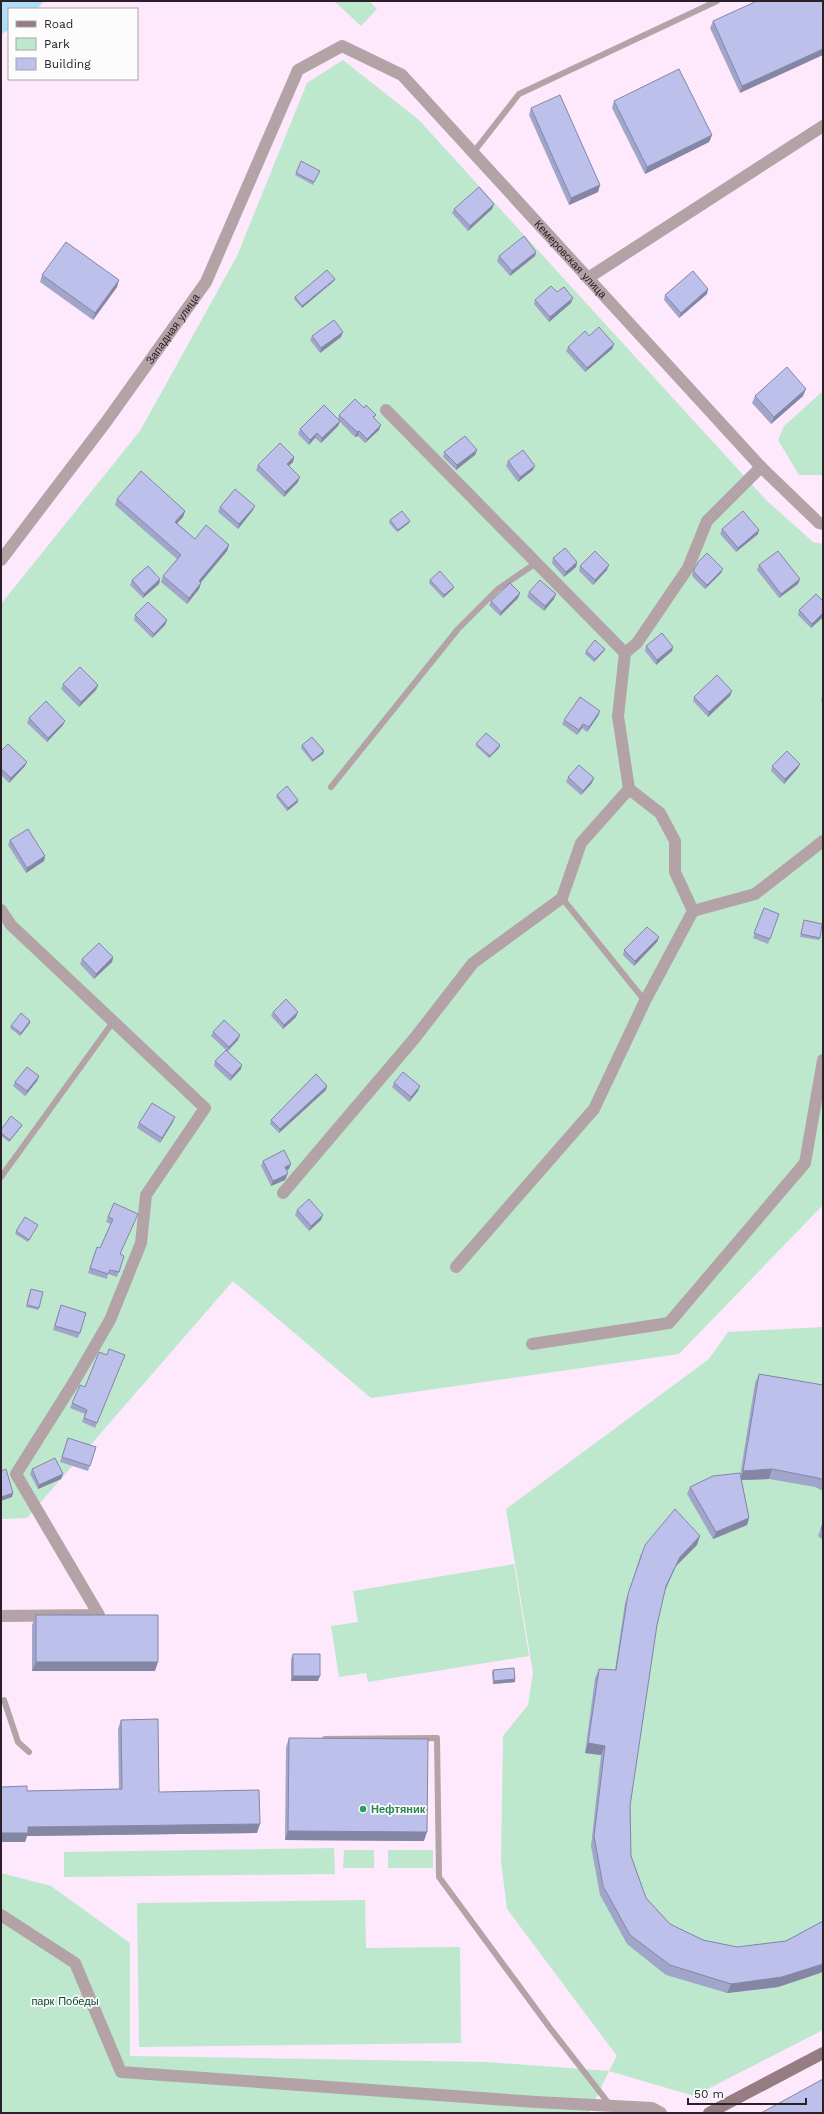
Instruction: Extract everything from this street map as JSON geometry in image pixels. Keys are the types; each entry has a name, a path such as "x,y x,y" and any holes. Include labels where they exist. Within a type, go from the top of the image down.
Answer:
{"main road":[{"path":"709,2113 823,2053"}],"street":[{"name":"Кемеровская улица","path":"298,70 342,46 402,75 761,467 819,523 823,524"},
{"name":"Западная улица","path":"1,560 106,422 206,282 298,70"},
{"path":"588,278 823,126"},
{"path":"386,410 625,653"},
{"path":"693,911 675,872 675,841 660,813 629,789 618,716 625,653 637,642 688,568 707,521 761,467"},
{"path":"283,1193 414,1039 473,963 562,898 581,843 629,789"},
{"path":"456,1267 594,1109 645,1001 693,911 755,894 823,841"},
{"path":"1,910 11,925 205,1108 146,1195 141,1243 110,1320 74,1382 16,1474 99,1614 1,1616"},
{"path":"532,1344 669,1323 805,1163 823,1060"},
{"path":"1,1915 75,1963 121,2072 536,2102 652,2108 661,2113"}],"lane":[{"path":"473,153 519,94 717,1"},
{"path":"331,787 458,629 498,589 536,563"},
{"path":"562,898 645,1001"},
{"path":"1,1177 113,1022"},
{"path":"4,1700 18,1742 29,1752"},
{"path":"315,1739 437,1738 439,1877 550,2028 612,2106"}],"green space":[{"path":"334,1 369,1 377,9 361,26"},
{"path":"343,60 419,120 766,500 813,542 823,544 823,1205 679,1354 371,1398 233,1281 27,1518 1,1519 1,604 140,431 237,256 307,83"},
{"path":"823,391 823,475 799,475 778,440 784,426"},
{"path":"823,1327 823,2030 694,2096 609,2071 617,2056 507,1909 501,1861 503,1736 528,1705 533,1673 506,1509 709,1359 728,1332"},
{"path":"514,1564 529,1656 368,1682 366,1673 339,1677 331,1626 358,1622 353,1591"},
{"path":"334,1848 335,1874 64,1877 64,1852"},
{"path":"344,1850 374,1850 374,1868 343,1868"},
{"path":"388,1850 433,1850 433,1868 388,1868"},
{"name":"парк Победы","path":"1,1873 51,1886 130,1943 130,2056 486,2062 609,2071 589,2113 1,2113"},
{"path":"365,1900 366,1948 460,1947 461,2043 139,2047 137,1903"}],"water":[{"path":"1,1 44,1 38,8 8,8 8,30 1,34"}],"building":[{"path":"757,1 823,1 823,49 742,86 713,21"},
{"path":"679,69 712,135 647,167 614,101"},
{"path":"560,95 600,185 571,198 531,108"},
{"path":"301,161 320,171 314,182 296,173"},
{"path":"479,187 494,204 470,226 454,209"},
{"path":"524,236 536,252 512,271 499,256"},
{"path":"66,242 119,280 95,313 42,275"},
{"path":"327,270 335,279 302,306 295,297"},
{"path":"693,271 708,289 681,313 665,295"},
{"path":"551,286 557,292 564,287 573,298 550,317 535,300"},
{"path":"334,320 343,332 321,348 312,336"},
{"path":"599,327 614,344 587,368 568,347 585,331 589,336"},
{"path":"787,367 806,389 774,417 755,396"},
{"path":"355,399 364,408 366,405 376,415 373,417 381,425 367,439 339,415"},
{"path":"324,405 340,421 322,438 317,433 310,440 300,429"},
{"path":"465,436 477,450 457,465 444,452"},
{"path":"280,443 294,457 287,464 300,477 285,492 258,465"},
{"path":"523,450 535,466 520,477 508,461"},
{"path":"141,471 185,511 175,522 195,539 206,525 229,545 199,581 201,583 189,598 163,576 181,555 117,499"},
{"path":"235,489 255,506 239,524 220,507"},
{"path":"402,511 410,521 398,530 390,520"},
{"path":"743,511 759,530 738,548 722,529"},
{"path":"565,548 577,562 566,572 553,558"},
{"path":"595,551 609,565 595,580 580,566"},
{"path":"778,551 800,579 781,594 759,565"},
{"path":"707,553 723,569 707,585 693,571 699,561"},
{"path":"148,566 160,579 144,594 132,580"},
{"path":"440,571 454,587 444,595 430,580"},
{"path":"540,580 556,594 545,606 529,592"},
{"path":"510,583 520,593 501,612 491,601"},
{"path":"816,594 823,601 823,613 812,624 799,610"},
{"path":"148,602 167,620 154,634 135,615"},
{"path":"662,633 673,647 657,660 646,646"},
{"path":"595,640 605,649 595,659 586,651"},
{"path":"80,667 98,685 81,702 63,684"},
{"path":"717,675 732,691 709,712 694,697"},
{"path":"580,697 600,711 589,727 583,724 579,730 564,720"},
{"path":"46,701 65,721 48,738 29,718"},
{"path":"486,733 500,745 490,756 476,744"},
{"path":"312,737 324,751 313,760 302,745"},
{"path":"8,744 27,762 11,778 1,769 1,751"},
{"path":"787,751 800,764 785,779 772,766"},
{"path":"579,765 594,778 583,791 568,777"},
{"path":"287,786 298,800 288,808 277,795"},
{"path":"28,829 45,856 27,868 10,840"},
{"path":"764,908 779,914 770,939 754,933"},
{"path":"804,920 822,924 820,938 801,934"},
{"path":"647,927 659,937 635,961 624,950"},
{"path":"99,943 113,957 96,974 82,959"},
{"path":"286,999 298,1012 284,1025 273,1012"},
{"path":"21,1013 30,1021 21,1033 11,1026"},
{"path":"224,1020 240,1035 229,1047 213,1032"},
{"path":"226,1050 242,1065 232,1076 215,1061"},
{"path":"27,1067 39,1076 27,1091 15,1082"},
{"path":"403,1072 420,1086 411,1097 394,1083"},
{"path":"316,1074 327,1086 280,1129 271,1120"},
{"path":"152,1103 175,1117 162,1138 139,1123"},
{"path":"11,1116 22,1125 10,1140 1,1133 1,1130"},
{"path":"284,1150 291,1164 285,1167 288,1173 273,1181 263,1161"},
{"path":"309,1199 323,1215 311,1226 297,1210"},
{"path":"114,1203 138,1214 120,1254 124,1256 119,1272 110,1270 108,1274 90,1268 97,1247 100,1248 113,1219 108,1217"},
{"path":"25,1217 38,1225 29,1240 16,1231"},
{"path":"31,1289 43,1292 39,1308 27,1305"},
{"path":"61,1305 86,1313 80,1333 55,1326"},
{"path":"109,1349 125,1355 97,1423 84,1418 87,1410 72,1403 80,1385 85,1387 99,1352 107,1355"},
{"path":"759,1374 823,1385 823,1480 772,1469 743,1471"},
{"path":"68,1438 96,1447 90,1466 62,1457"},
{"path":"55,1458 63,1474 39,1485 32,1469"},
{"path":"6,1469 13,1493 1,1497 1,1471"},
{"path":"740,1473 749,1518 716,1532 690,1487 713,1476"},
{"path":"675,1509 700,1536 680,1557 666,1586 657,1625 630,1806 631,1856 646,1898 670,1924 703,1940 737,1947 786,1941 823,1921 823,1964 782,1977 731,1984 670,1965 630,1935 603,1886 594,1836 605,1746 588,1743 599,1669 616,1670 628,1594 645,1545"},
{"path":"36,1615 158,1615 158,1662 36,1662"},
{"path":"293,1654 320,1654 320,1676 293,1676"},
{"path":"514,1668 515,1679 494,1681 493,1670"},
{"path":"158,1719 159,1792 259,1790 260,1824 28,1827 28,1833 1,1833 1,1787 27,1786 27,1791 122,1789 121,1720"},
{"name":"Нефтяник","path":"289,1738 428,1739 427,1832 288,1831"},
{"path":"823,2079 823,2113 761,2113"}],"place":[{"name":"Нефтяник","path":"363,1809"}]}
